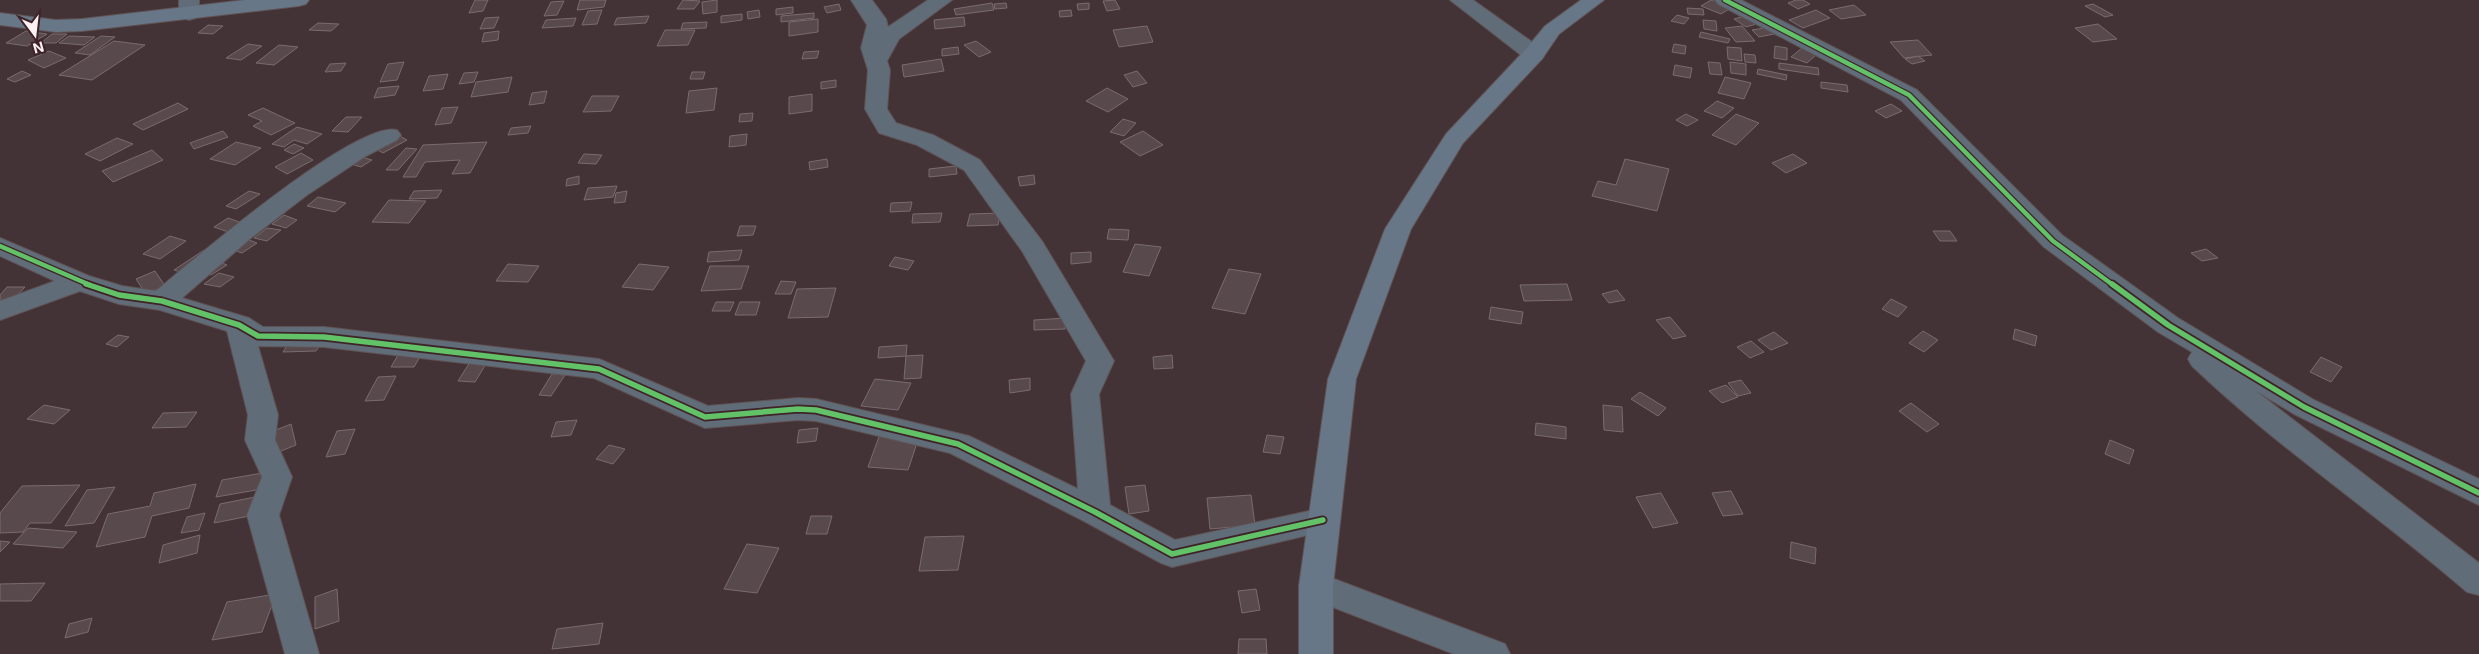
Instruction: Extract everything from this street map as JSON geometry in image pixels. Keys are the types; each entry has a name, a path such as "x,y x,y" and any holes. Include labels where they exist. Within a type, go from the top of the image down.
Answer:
{"main road":[{"path":"0,20 56,26 82,25 189,7 299,0"},
{"path":"1316,654 1316,586 1342,379 1398,228 1454,139 1534,54 1552,30 1594,0"}],"street":[{"path":"861,0 876,19 878,25 872,48 879,70 876,109 887,128 925,140 972,165 1034,247 1100,361 1085,394 1095,512"},
{"path":"876,60 890,36 904,23 942,0"},
{"path":"1460,0 1534,54"},
{"path":"1724,0 1909,94 2053,241 2168,325 2304,407 2479,493"},
{"path":"162,301 262,215 335,163 389,135"},
{"path":"0,246 80,282 119,295 162,301 239,325 258,336 324,337 599,370 705,417 798,409 816,410 958,444 1095,512 1172,554 1323,520"},
{"path":"0,311 80,282"},
{"path":"239,325 262,415 260,440 277,477 263,515 302,654"},
{"path":"2168,325 2229,386 2272,423 2447,554 2479,582"},
{"path":"1316,586 1494,654"}],"building":[{"path":"475,0 488,0 483,11 469,13"},
{"path":"580,0 606,0 604,7 577,10"},
{"path":"683,0 700,1 694,9 677,9"},
{"path":"717,0 717,12 703,14 702,2"},
{"path":"1115,0 1120,9 1107,11 1103,1"},
{"path":"1711,0 1721,0 1734,6 1721,14 1701,6"},
{"path":"1803,0 1810,4 1798,9 1788,3"},
{"path":"564,1 557,15 544,16 551,2"},
{"path":"992,3 994,10 956,15 954,9"},
{"path":"1006,3 1007,8 995,9 994,4"},
{"path":"1089,3 1089,9 1078,10 1077,4"},
{"path":"839,4 841,10 827,13 824,7"},
{"path":"2093,4 2113,15 2105,17 2085,6"},
{"path":"1854,5 1866,15 1841,19 1829,10"},
{"path":"793,7 793,13 776,15 776,9"},
{"path":"1687,8 1703,9 1704,15 1688,14"},
{"path":"602,10 597,24 582,25 588,11"},
{"path":"759,10 760,17 748,19 747,12"},
{"path":"1071,10 1072,16 1060,17 1059,11"},
{"path":"1816,10 1830,18 1803,28 1789,20"},
{"path":"814,13 814,18 781,22 781,16"},
{"path":"742,14 742,20 721,23 721,16"},
{"path":"1677,15 1689,18 1684,24 1671,21"},
{"path":"1748,15 1760,23 1746,27 1734,19"},
{"path":"649,16 646,23 614,25 617,18"},
{"path":"499,17 494,28 480,29 485,18"},
{"path":"964,17 965,26 935,29 934,20"},
{"path":"576,18 573,26 542,28 546,20"},
{"path":"818,19 818,32 789,36 789,22"},
{"path":"1703,20 1716,21 1717,31 1704,29"},
{"path":"707,22 706,28 681,29 683,23"},
{"path":"318,23 339,24 331,31 309,30"},
{"path":"2098,24 2117,39 2093,42 2075,28"},
{"path":"208,25 223,26 213,34 198,33"},
{"path":"1147,26 1153,42 1119,47 1113,30"},
{"path":"1742,26 1755,41 1736,42 1725,28"},
{"path":"1771,27 1779,33 1759,37 1752,30"},
{"path":"665,30 695,30 688,45 657,46"},
{"path":"26,31 47,34 27,46 6,43"},
{"path":"499,31 498,40 482,42 484,33"},
{"path":"1701,32 1730,39 1728,43 1699,37"},
{"path":"52,34 67,34 56,43 41,43"},
{"path":"69,36 95,37 84,45 59,43"},
{"path":"101,36 115,37 90,55 75,53"},
{"path":"1918,40 1932,55 1904,58 1890,42"},
{"path":"114,41 145,45 92,80 59,75"},
{"path":"976,41 991,52 979,57 964,45"},
{"path":"248,44 262,46 241,60 226,58"},
{"path":"1674,44 1686,46 1685,54 1672,52"},
{"path":"279,45 298,47 274,65 256,63"},
{"path":"1775,46 1787,48 1787,60 1774,58"},
{"path":"958,47 959,54 942,56 942,49"},
{"path":"1727,47 1741,48 1742,61 1728,59"},
{"path":"1802,48 1817,54 1807,63 1791,57"},
{"path":"49,51 66,58 44,68 28,60"},
{"path":"819,51 817,58 802,59 804,52"},
{"path":"1744,54 1755,55 1756,63 1745,62"},
{"path":"1918,56 1925,61 1912,64 1905,59"},
{"path":"941,59 944,71 904,77 902,65"},
{"path":"404,62 397,80 380,82 388,64"},
{"path":"1708,62 1720,63 1722,75 1710,74"},
{"path":"1730,62 1746,64 1746,75 1731,73"},
{"path":"346,63 341,71 325,72 330,64"},
{"path":"1779,63 1818,68 1819,75 1779,69"},
{"path":"1675,65 1692,68 1690,78 1673,75"},
{"path":"1758,69 1787,75 1786,80 1757,74"},
{"path":"22,71 31,75 15,82 7,79"},
{"path":"1137,71 1147,83 1133,87 1124,75"},
{"path":"478,72 474,82 459,84 464,73"},
{"path":"692,72 705,72 703,79 690,79"},
{"path":"448,74 443,89 423,91 429,76"},
{"path":"512,77 508,92 471,97 476,82"},
{"path":"1725,77 1751,83 1744,99 1718,93"},
{"path":"836,80 836,87 821,89 821,82"},
{"path":"1821,82 1847,85 1848,92 1821,88"},
{"path":"399,86 395,95 374,98 378,88"},
{"path":"717,88 714,110 686,113 689,91"},
{"path":"1107,88 1128,99 1108,112 1086,101"},
{"path":"547,91 544,103 529,105 532,93"},
{"path":"812,94 812,111 789,114 789,97"},
{"path":"592,96 619,96 611,111 583,112"},
{"path":"1717,101 1734,108 1722,118 1704,111"},
{"path":"178,103 188,109 143,130 133,124"},
{"path":"1891,104 1902,111 1886,118 1875,111"},
{"path":"458,107 451,123 435,125 442,108"},
{"path":"263,108 295,123 271,135 253,126 262,121 248,115"},
{"path":"753,113 752,121 739,122 740,114"},
{"path":"1686,114 1698,120 1687,126 1676,120"},
{"path":"1736,114 1759,123 1736,145 1712,135"},
{"path":"346,117 362,117 348,132 332,131"},
{"path":"1123,119 1136,123 1124,136 1110,132"},
{"path":"531,126 528,133 508,135 511,128"},
{"path":"297,127 322,134 307,144 294,140 284,147 272,144"},
{"path":"223,131 228,137 194,149 190,143"},
{"path":"1143,131 1163,145 1140,156 1120,142"},
{"path":"747,134 746,145 729,147 730,136"},
{"path":"398,135 407,140 383,153 374,148"},
{"path":"117,138 133,144 100,161 85,154"},
{"path":"236,142 261,148 235,165 210,159"},
{"path":"487,142 470,173 452,174 460,160 425,162 416,177 403,177 423,145"},
{"path":"294,144 304,148 293,154 284,150"},
{"path":"406,148 417,149 398,170 386,170"},
{"path":"152,150 163,160 113,182 102,171"},
{"path":"301,153 313,160 287,174 275,167"},
{"path":"584,154 602,155 596,164 578,163"},
{"path":"1793,154 1807,163 1786,173 1772,163"},
{"path":"362,157 372,160 361,167 351,164"},
{"path":"827,159 828,167 810,170 809,162"},
{"path":"1625,159 1669,169 1657,211 1592,196 1598,181 1616,185"},
{"path":"956,166 957,174 929,177 929,169"},
{"path":"1034,175 1035,184 1020,186 1018,177"},
{"path":"579,176 579,184 566,186 567,179"},
{"path":"617,186 613,197 584,200 588,188"},
{"path":"442,190 437,198 409,199 414,191"},
{"path":"249,191 260,194 236,209 226,206"},
{"path":"627,191 625,202 614,203 616,193"},
{"path":"318,197 346,203 335,212 307,206"},
{"path":"389,200 426,201 409,223 372,222"},
{"path":"912,202 910,211 890,212 891,203"},
{"path":"942,213 940,222 912,223 913,214"},
{"path":"1000,213 998,225 967,226 970,214"},
{"path":"284,215 297,220 286,228 272,224"},
{"path":"228,218 248,225 234,234 214,227"},
{"path":"740,226 756,226 753,235 737,236"},
{"path":"267,228 281,230 267,241 254,238"},
{"path":"1109,229 1129,230 1128,240 1107,239"},
{"path":"1933,231 1950,231 1957,241 1940,241"},
{"path":"170,236 186,241 160,259 143,254"},
{"path":"249,240 257,243 242,253 233,250"},
{"path":"1135,244 1161,247 1149,276 1123,272"},
{"path":"2206,249 2218,258 2202,261 2191,253"},
{"path":"204,250 216,254 187,274 174,270"},
{"path":"742,250 739,260 707,262 709,252"},
{"path":"1091,252 1091,262 1071,264 1071,253"},
{"path":"895,257 914,261 908,270 889,266"},
{"path":"215,260 227,265 211,275 199,270"},
{"path":"508,264 539,266 528,282 496,281"},
{"path":"639,264 669,267 653,290 622,287"},
{"path":"710,266 749,266 741,289 701,291"},
{"path":"1229,269 1261,274 1245,314 1212,308"},
{"path":"155,271 165,286 146,294 136,279"},
{"path":"219,273 234,277 220,287 204,284"},
{"path":"781,281 796,282 791,294 775,294"},
{"path":"1567,284 1572,300 1524,301 1520,285"},
{"path":"7,287 25,287 14,299 0,300 0,295"},
{"path":"836,288 828,317 788,318 797,289"},
{"path":"1617,290 1625,300 1609,303 1602,294"},
{"path":"1891,299 1907,307 1898,317 1882,309"},
{"path":"716,302 734,302 730,311 712,311"},
{"path":"740,302 760,302 756,315 735,315"},
{"path":"1491,307 1523,312 1521,324 1489,319"},
{"path":"1670,317 1686,336 1673,339 1656,320"},
{"path":"1066,318 1065,329 1034,330 1034,320"},
{"path":"2015,329 2037,336 2035,346 2013,339"},
{"path":"1923,331 1938,340 1924,352 1909,343"},
{"path":"1774,332 1788,343 1771,350 1758,340"},
{"path":"118,335 129,337 117,347 106,344"},
{"path":"324,339 316,351 283,352 291,340"},
{"path":"1751,341 1764,352 1750,358 1737,347"},
{"path":"907,345 906,356 878,358 879,347"},
{"path":"398,355 421,355 414,367 391,367"},
{"path":"923,355 921,378 904,379 906,356"},
{"path":"1172,355 1173,368 1154,369 1153,357"},
{"path":"2321,357 2342,367 2331,382 2310,372"},
{"path":"472,359 489,359 475,382 458,381"},
{"path":"552,374 565,375 551,396 539,395"},
{"path":"396,376 384,400 365,401 378,377"},
{"path":"1030,378 1030,390 1010,393 1009,380"},
{"path":"875,379 911,383 898,410 861,406"},
{"path":"1741,380 1751,393 1738,396 1728,383"},
{"path":"1726,385 1738,397 1722,403 1709,391"},
{"path":"1640,392 1666,408 1658,416 1631,399"},
{"path":"1911,403 1939,424 1927,432 1899,411"},
{"path":"44,405 70,410 54,424 27,419"},
{"path":"1603,405 1622,407 1623,432 1604,430"},
{"path":"197,412 186,427 152,428 163,413"},
{"path":"577,420 571,435 551,437 556,422"},
{"path":"1536,423 1566,427 1566,439 1535,435"},
{"path":"291,424 296,445 276,453 271,432"},
{"path":"818,428 816,441 797,443 799,430"},
{"path":"355,429 345,454 326,457 337,431"},
{"path":"880,434 919,437 908,470 868,467"},
{"path":"1267,435 1284,437 1280,454 1263,452"},
{"path":"2110,440 2134,450 2129,464 2105,454"},
{"path":"609,445 625,449 613,464 596,459"},
{"path":"268,472 262,489 216,497 222,480"},
{"path":"196,484 189,508 152,516 145,537 96,547 108,514 150,506 154,493"},
{"path":"80,485 51,523 30,523 23,532 0,533 0,513 22,486"},
{"path":"1145,485 1149,511 1129,514 1125,487"},
{"path":"115,487 94,523 65,526 87,490"},
{"path":"1731,491 1743,514 1723,516 1712,493"},
{"path":"1661,493 1678,523 1653,528 1636,497"},
{"path":"1251,495 1255,525 1210,529 1207,498"},
{"path":"260,496 255,515 214,523 220,504"},
{"path":"205,513 199,530 181,533 187,517"},
{"path":"811,516 832,516 827,534 806,534"},
{"path":"28,528 77,532 63,548 13,544"},
{"path":"200,535 197,553 159,563 163,545"},
{"path":"964,536 958,570 919,571 925,537"},
{"path":"0,541 10,542 0,552"},
{"path":"1791,542 1816,548 1815,564 1790,558"},
{"path":"747,544 779,548 757,593 724,589"},
{"path":"45,583 31,601 0,601 0,584"},
{"path":"337,589 339,621 315,629 315,597"},
{"path":"1256,589 1260,610 1242,613 1238,591"},
{"path":"276,594 262,632 212,640 227,602"},
{"path":"92,618 88,632 65,638 69,624"},
{"path":"603,623 599,644 552,649 557,629"},
{"path":"1239,639 1266,639 1267,654 1238,654"}],"cycle path":[{"path":"1725,0 1909,95 2053,241 2168,325 2304,407 2479,493"},
{"path":"0,246 80,282 119,295 162,301 239,325 258,336 324,337 599,369 705,417 798,409 816,410 958,444 1095,512 1172,554 1323,520"}]}
